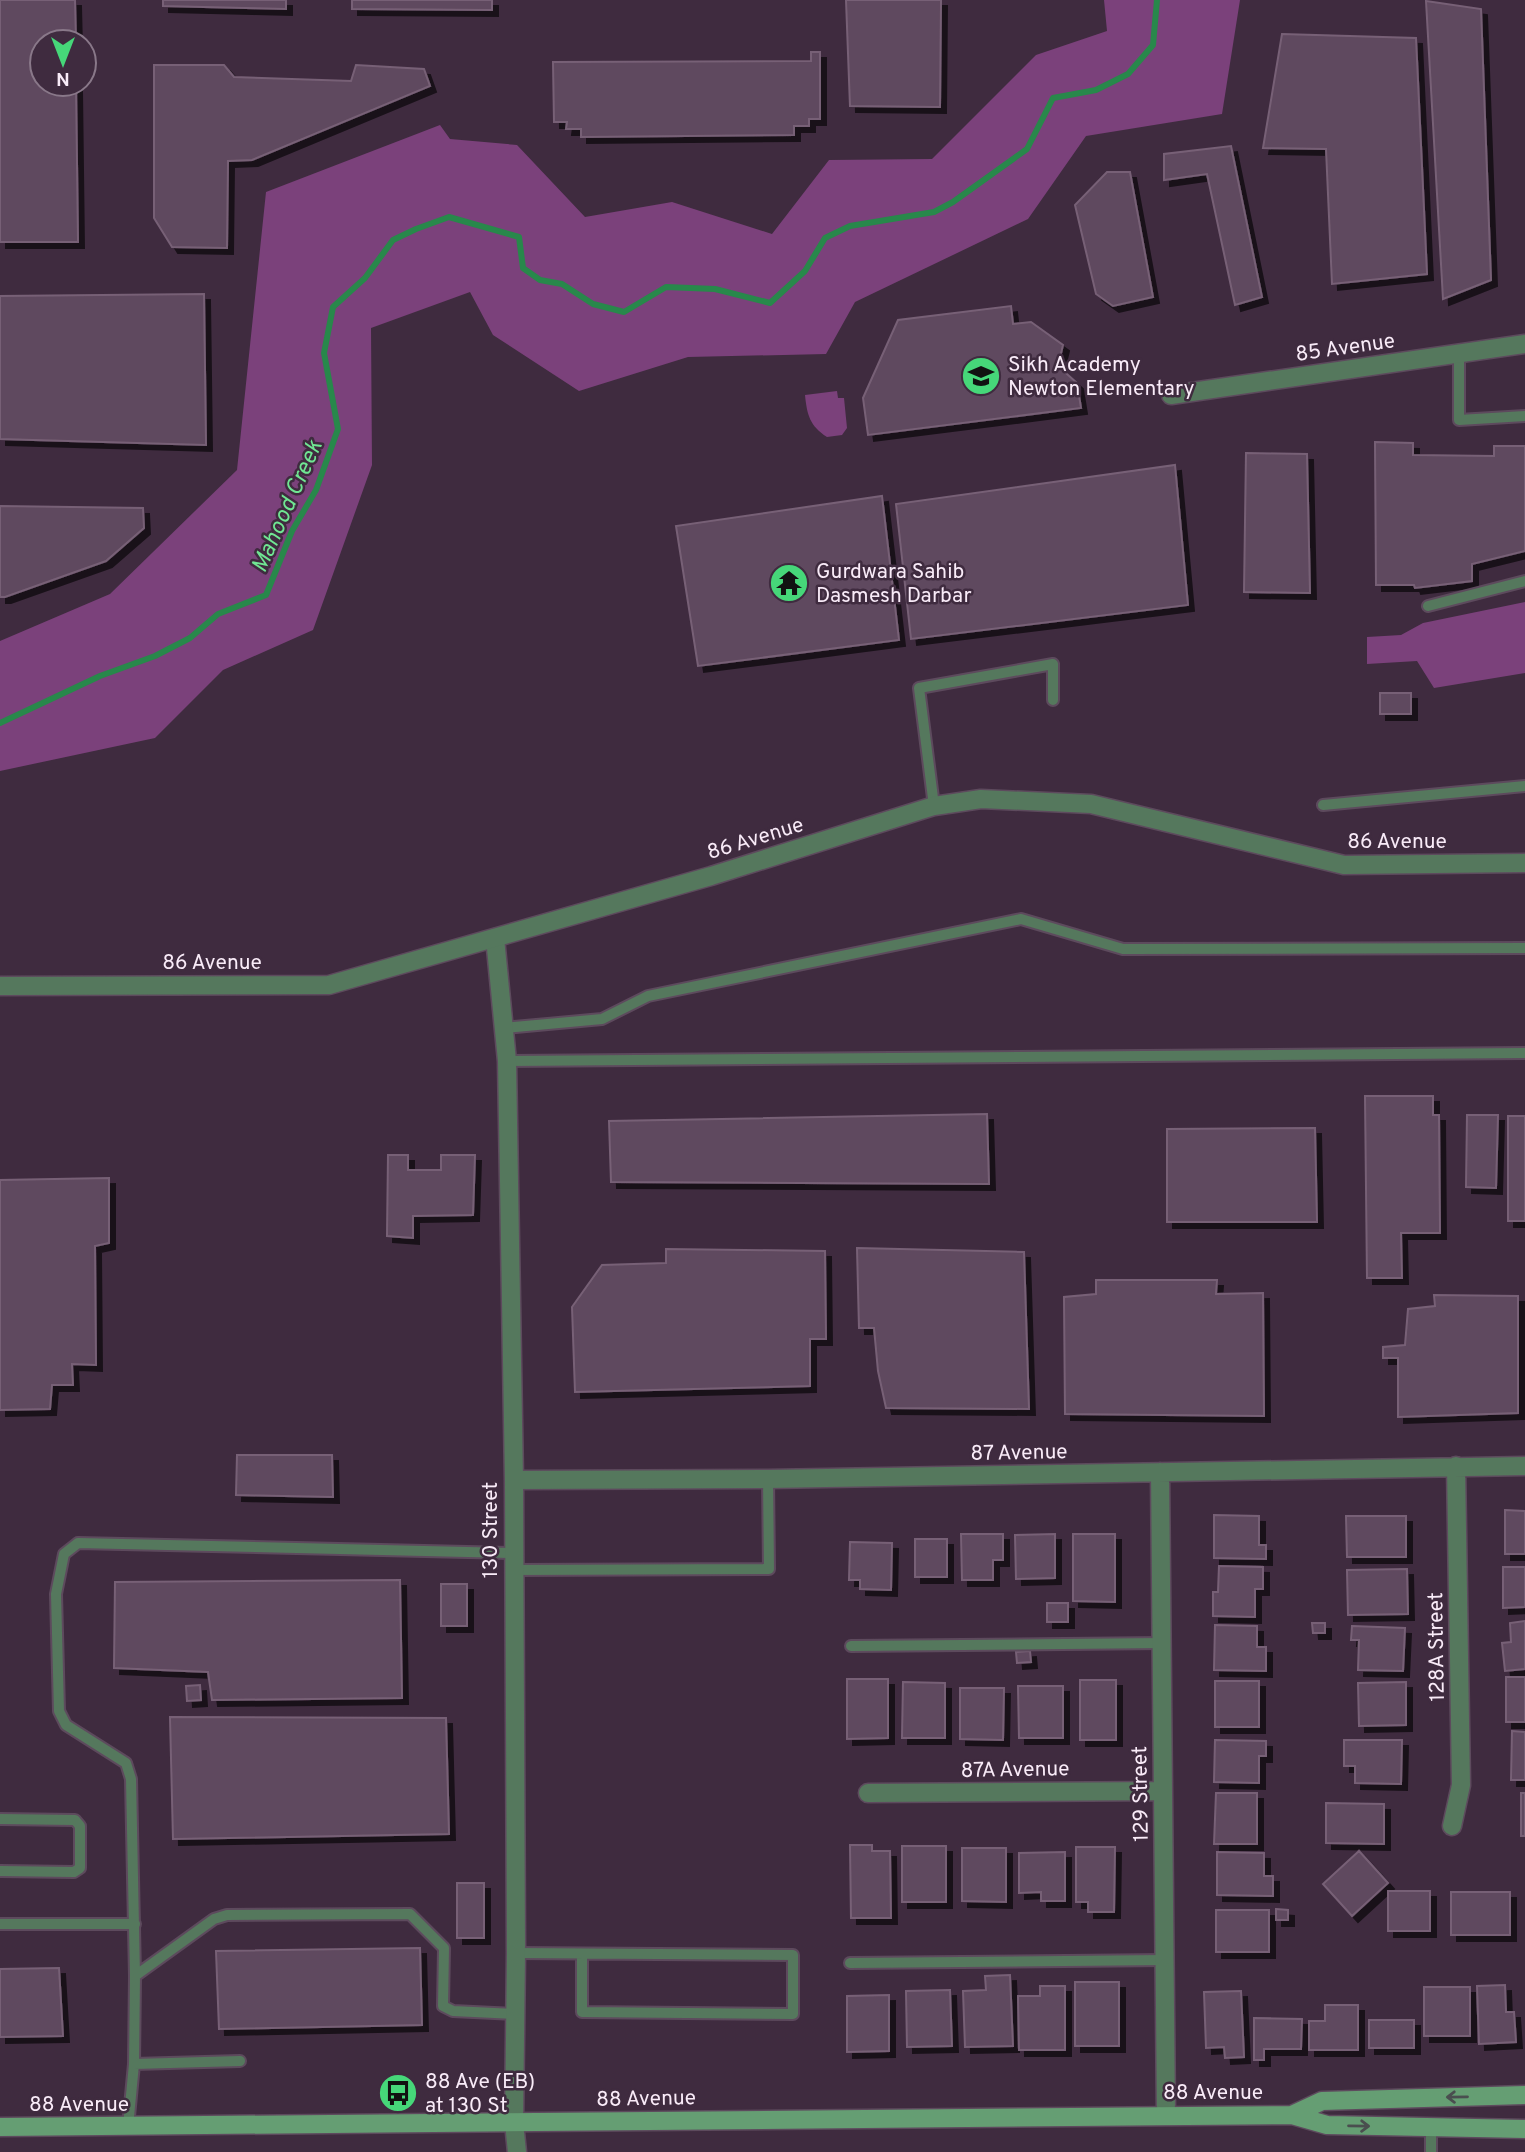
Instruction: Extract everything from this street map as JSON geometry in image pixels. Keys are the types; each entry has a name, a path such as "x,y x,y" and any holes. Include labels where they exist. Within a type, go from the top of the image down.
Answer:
{"main road":[{"name":"88 Avenue","path":"1292,2115 1322,2101 1525,2095"},
{"name":"88 Avenue","path":"0,2127 1292,2115 1328,2125 1525,2129"}],"street":[{"name":"85 Avenue","path":"1171,395 1525,344"},
{"name":"86 Avenue","path":"0,986 329,985 711,876 934,806 981,799 1091,804 1344,865 1525,863"},
{"name":"130 Street","path":"495,938 507,1061 516,1953 513,2123 517,2152"},
{"name":"128A Street","path":"1452,1826 1461,1785 1456,1466"},
{"name":"87 Avenue","path":"513,1480 768,1479 1525,1466"},
{"name":"129 Street","path":"1160,1472 1166,2115"},
{"name":"87A Avenue","path":"868,1793 1163,1791"}],"lane":[{"path":"1459,354 1459,420 1525,416"},
{"path":"1428,606 1525,581"},
{"path":"934,806 919,688 1053,664 1054,700"},
{"path":"1323,805 1525,786"},
{"path":"503,1028 602,1019 648,996 1021,919 1123,949 1525,948"},
{"path":"507,1061 1525,1054"},
{"path":"128,2127 134,2064 135,1976 131,1779 126,1763 66,1725 59,1711 56,1594 64,1554 78,1543 513,1562 769,1569 768,1479"},
{"path":"851,1646 1162,1643"},
{"path":"0,1819 75,1820 80,1826 80,1868 74,1872 0,1871"},
{"path":"135,1976 214,1919 227,1915 410,1914 444,1948 443,2006 453,2011 515,2014"},
{"path":"0,1924 135,1924"},
{"path":"516,1953 793,1955 793,2014 582,2012 582,1955"},
{"path":"850,1962 1165,1960"},
{"path":"134,2064 240,2061"},
{"path":"1431,2127 1431,2152"}],"shaded area":[{"path":"1104,0 1240,0 1222,114 1086,136 1028,219 855,302 826,354 688,357 579,391 493,335 470,292 371,328 372,465 313,630 223,670 155,738 0,771 0,641 110,594 237,470 266,192 440,125 450,139 517,145 585,217 672,202 772,234 829,160 932,159 1036,55 1107,31"},
{"path":"837,391 838,398 844,398 847,428 842,435 827,437 810,419 805,395"},
{"path":"1525,602 1525,673 1434,688 1417,661 1367,664 1367,637 1401,635 1423,623"}],"building":[{"path":"0,0 75,0 76,28 28,28 28,98 76,98 78,242 0,242"},
{"path":"163,0 286,0 286,9 163,6"},
{"path":"352,0 492,0 492,10 352,9"},
{"path":"846,0 941,0 940,107 850,106"},
{"path":"1426,1 1481,9 1491,280 1443,299"},
{"path":"1282,34 1416,38 1427,274 1332,284 1326,149 1263,148"},
{"path":"811,52 820,52 820,119 809,119 809,126 794,126 794,135 581,137 581,129 566,129 567,122 554,122 553,62 811,61"},
{"path":"154,65 224,65 234,77 351,81 356,65 424,69 430,86 252,160 228,161 227,248 172,247 154,218"},
{"path":"1231,146 1262,297 1235,305 1207,174 1164,180 1164,154"},
{"path":"1107,172 1130,172 1153,297 1113,306 1096,294 1075,205"},
{"path":"204,294 206,445 0,439 0,296"},
{"path":"1011,306 1013,324 1031,322 1063,345 1058,366 1077,383 1081,408 868,435 863,398 898,320"},
{"path":"1375,442 1413,443 1413,455 1494,456 1494,446 1525,446 1525,551 1472,564 1472,581 1415,588 1414,585 1376,585"},
{"path":"1246,453 1307,454 1310,593 1244,592"},
{"path":"1175,465 1188,605 911,639 896,504"},
{"name":"Gurdwara Sahib Dasmesh Darbar","path":"882,496 899,640 698,666 676,526"},
{"path":"0,506 143,508 144,528 106,561 0,597"},
{"path":"1380,693 1411,693 1411,714 1380,714"},
{"path":"1365,1096 1433,1096 1433,1115 1439,1115 1440,1233 1401,1233 1402,1278 1367,1278"},
{"path":"987,1114 989,1184 611,1182 609,1121"},
{"path":"1467,1115 1498,1115 1496,1188 1466,1187"},
{"path":"1508,1116 1525,1116 1525,1221 1508,1221"},
{"path":"1315,1128 1317,1222 1167,1222 1167,1129"},
{"path":"388,1155 408,1155 408,1170 441,1170 441,1155 475,1155 473,1215 413,1216 413,1238 387,1236"},
{"path":"109,1178 109,1243 95,1246 96,1365 72,1364 73,1385 52,1385 50,1409 0,1410 0,1180"},
{"path":"857,1248 1024,1252 1029,1409 886,1408 878,1371 874,1328 859,1328"},
{"path":"666,1249 825,1251 826,1339 810,1339 810,1386 575,1392 572,1307 602,1265 666,1263"},
{"path":"1096,1280 1217,1280 1216,1294 1263,1293 1264,1416 1065,1414 1064,1297 1096,1294"},
{"path":"1434,1295 1518,1296 1518,1413 1398,1417 1398,1358 1383,1358 1383,1347 1405,1345 1408,1309 1435,1306"},
{"path":"237,1455 332,1455 333,1497 236,1495"},
{"path":"1505,1510 1525,1511 1525,1554 1505,1554"},
{"path":"1214,1515 1259,1516 1259,1545 1266,1545 1266,1559 1214,1558"},
{"path":"1346,1516 1406,1516 1406,1557 1347,1557"},
{"path":"961,1534 1003,1534 1003,1560 993,1560 993,1580 962,1580"},
{"path":"1055,1534 1055,1578 1016,1579 1015,1535"},
{"path":"1073,1534 1115,1534 1115,1602 1073,1601"},
{"path":"915,1539 947,1539 947,1577 915,1577"},
{"path":"850,1542 892,1543 891,1590 860,1589 860,1580 849,1580"},
{"path":"1219,1566 1263,1567 1263,1589 1255,1589 1255,1617 1213,1616 1213,1592 1218,1592"},
{"path":"1503,1567 1525,1567 1525,1607 1503,1608"},
{"path":"1407,1569 1408,1614 1348,1615 1347,1570"},
{"path":"400,1580 402,1698 212,1700 208,1672 114,1668 115,1582"},
{"path":"441,1584 467,1584 467,1626 441,1626"},
{"path":"1047,1603 1068,1603 1068,1622 1047,1622"},
{"path":"1525,1621 1525,1669 1505,1671 1502,1643 1511,1642 1510,1623"},
{"path":"1312,1623 1325,1623 1325,1633 1313,1633"},
{"path":"1215,1625 1257,1626 1257,1647 1266,1647 1266,1671 1214,1670"},
{"path":"1352,1626 1405,1628 1403,1671 1358,1670 1359,1640 1351,1640"},
{"path":"1030,1651 1031,1662 1017,1663 1016,1652"},
{"path":"1506,1677 1525,1677 1525,1722 1506,1722"},
{"path":"847,1679 888,1679 888,1738 847,1739"},
{"path":"1080,1680 1116,1680 1116,1740 1080,1740"},
{"path":"1215,1681 1259,1681 1259,1727 1215,1727"},
{"path":"903,1682 945,1683 945,1738 902,1738"},
{"path":"1406,1682 1406,1725 1359,1726 1358,1683"},
{"path":"200,1685 201,1700 187,1701 186,1686"},
{"path":"1018,1686 1063,1686 1063,1738 1019,1738"},
{"path":"960,1688 1004,1688 1003,1740 960,1739"},
{"path":"170,1717 446,1718 449,1834 173,1839"},
{"path":"1512,1731 1525,1732 1525,1780 1511,1780"},
{"path":"1215,1740 1266,1741 1266,1756 1259,1756 1259,1783 1214,1782"},
{"path":"1344,1740 1402,1740 1401,1784 1355,1783 1355,1766 1344,1766"},
{"path":"1216,1793 1257,1793 1257,1844 1214,1844"},
{"path":"1521,1793 1525,1793 1525,1836 1521,1836"},
{"path":"1326,1803 1384,1804 1384,1844 1326,1843"},
{"path":"850,1845 872,1845 872,1851 890,1851 891,1918 851,1918"},
{"path":"902,1846 946,1846 946,1902 902,1902"},
{"path":"1076,1847 1115,1847 1114,1912 1088,1912 1088,1902 1076,1902"},
{"path":"962,1848 1006,1848 1006,1902 962,1901"},
{"path":"1359,1851 1388,1883 1352,1916 1323,1884"},
{"path":"1065,1852 1065,1901 1041,1901 1041,1892 1019,1893 1019,1853"},
{"path":"1217,1852 1264,1853 1264,1876 1273,1876 1273,1896 1217,1895"},
{"path":"457,1883 484,1883 484,1938 457,1938"},
{"path":"1388,1891 1430,1891 1430,1931 1388,1931"},
{"path":"1451,1892 1510,1892 1510,1935 1451,1935"},
{"path":"1276,1909 1288,1910 1288,1920 1276,1920"},
{"path":"1216,1910 1269,1910 1269,1952 1216,1952"},
{"path":"420,1948 422,2025 219,2029 216,1951"},
{"path":"59,1968 63,2036 0,2037 0,1969"},
{"path":"1010,1975 1013,2046 965,2047 963,1991 986,1990 985,1976"},
{"path":"1075,1982 1119,1982 1119,2046 1075,2046"},
{"path":"1505,1985 1506,2012 1514,2012 1516,2042 1479,2044 1477,1986"},
{"path":"1040,1986 1065,1986 1065,2050 1019,2050 1018,1996 1040,1996"},
{"path":"1424,1987 1470,1987 1470,2036 1424,2036"},
{"path":"950,1990 952,2046 907,2047 906,1991"},
{"path":"1241,1991 1244,2057 1225,2058 1224,2047 1206,2048 1204,1992"},
{"path":"889,1995 889,2051 847,2052 847,1996"},
{"path":"1325,2005 1358,2005 1358,2050 1309,2050 1309,2021 1325,2021"},
{"path":"1254,2018 1302,2019 1301,2049 1264,2049 1264,2060 1254,2060"},
{"path":"1369,2020 1414,2020 1414,2048 1369,2048"}],"waterway":[{"name":"Mahood Creek","path":"0,723 100,676 155,656 190,638 218,614 266,595 292,531 316,490 338,429 324,353 333,307 365,278 393,240 449,217 519,237 523,268 540,280 562,284 593,304 624,312 666,287 715,289 770,303 805,271 825,238 850,226 934,212 953,202 1027,149 1053,98 1096,90 1128,74 1153,45 1157,0"}],"place":[{"name":"Sikh Academy Newton Elementary","path":"981,376"},
{"name":"Gurdwara Sahib Dasmesh Darbar","path":"789,583"},
{"name":"88 Ave (EB) at 130 St","path":"398,2093"}]}
